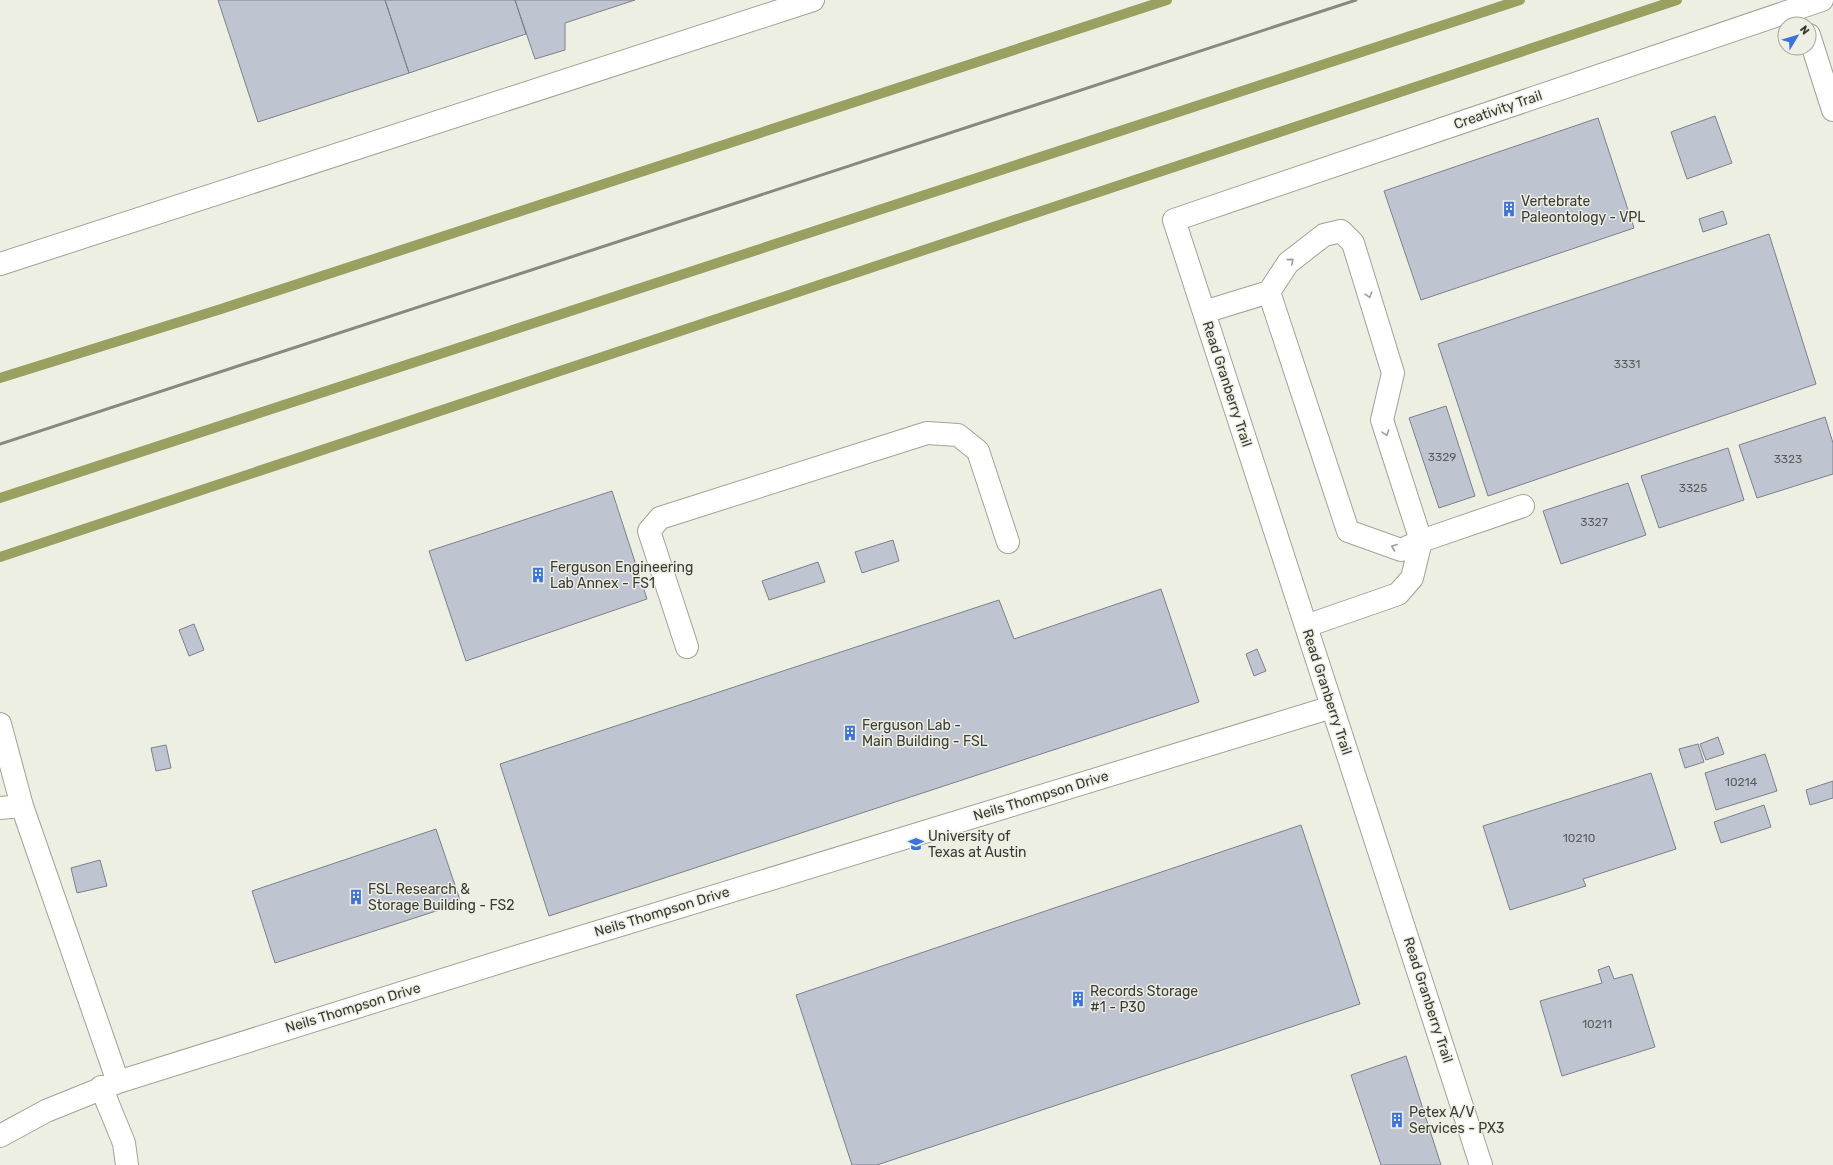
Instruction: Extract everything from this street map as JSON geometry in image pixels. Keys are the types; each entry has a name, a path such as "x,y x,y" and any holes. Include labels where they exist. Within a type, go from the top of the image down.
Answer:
{"street":[{"path":"0,264 813,0"},
{"name":"Creativity Trail","path":"1803,16 1822,0"},
{"name":"Creativity Trail","path":"1174,220 1777,24"},
{"path":"1816,56 1833,110"},
{"name":"Read Granberry Trail","path":"1174,220 1481,1165"},
{"path":"1204,312 1269,292 1288,263 1324,235 1341,231 1353,243 1393,373 1382,420 1421,541 1412,578 1398,594 1306,626"},
{"path":"1269,292 1348,531 1401,550 1421,541 1522,506"},
{"path":"687,647 650,531 660,518 926,433 958,435 978,451 1008,542"},
{"name":"Neils Thompson Drive","path":"0,1136 46,1111 110,1085 523,954 1332,707"},
{"path":"0,724 22,806 110,1085 124,1142 127,1165"},
{"path":"0,808 22,806"}],"building":[{"path":"218,0 385,0 409,73 258,122"},
{"path":"385,0 515,0 526,34 409,73"},
{"path":"515,0 635,0 565,23 565,50 535,59"},
{"path":"1715,116 1732,163 1687,179 1671,132"},
{"name":"Vertebrate Paleontology - VPL","path":"1598,118 1634,228 1421,300 1384,191"},
{"path":"1723,211 1727,224 1703,232 1699,219"},
{"path":"1769,234 1816,384 1488,496 1438,344"},
{"path":"1446,406 1475,496 1439,508 1409,418"},
{"path":"1825,417 1833,443 1833,474 1757,498 1739,445"},
{"path":"1728,448 1744,500 1659,528 1641,476"},
{"path":"1628,483 1646,535 1561,564 1543,511"},
{"name":"Ferguson Engineering Lab Annex - FS1","path":"612,491 647,599 466,661 429,551"},
{"path":"893,540 899,561 862,573 855,552"},
{"path":"818,562 825,582 769,600 762,581"},
{"name":"Ferguson Lab - Main Building - FSL","path":"1161,589 1199,702 549,916 500,764 999,600 1014,639"},
{"path":"194,624 204,650 189,656 179,630"},
{"path":"1257,649 1266,671 1254,676 1246,654"},
{"path":"1718,737 1724,754 1706,760 1700,744"},
{"path":"1698,744 1704,762 1685,768 1679,749"},
{"path":"166,745 171,768 156,771 151,748"},
{"path":"1765,754 1777,791 1716,810 1705,773"},
{"path":"1651,773 1676,849 1583,879 1586,886 1510,910 1483,826"},
{"path":"1833,781 1833,798 1810,805 1806,790"},
{"path":"1764,805 1771,827 1721,843 1714,822"},
{"name":"Records Storage #1 - P30","path":"1301,825 1360,1004 877,1165 852,1165 796,995"},
{"name":"FSL Research & Storage Building - FS2","path":"436,829 461,903 275,963 252,891"},
{"path":"100,860 107,886 77,893 71,868"},
{"path":"1609,966 1614,979 1632,974 1655,1047 1562,1076 1540,1001 1602,983 1598,970"},
{"name":"Petex A/V Services - PX3","path":"1406,1056 1441,1165 1381,1165 1351,1075"}],"waterway":[{"path":"0,378 221,309 1167,0"},
{"path":"0,498 1520,0"},
{"path":"0,557 1677,0"}],"railway":[{"path":"0,444 1356,0"}],"place":[{"name":"Vertebrate Paleontology - VPL","path":"1509,209"},
{"name":"Ferguson Engineering Lab Annex - FS1","path":"538,575"},
{"name":"Ferguson Lab - Main Building - FSL","path":"850,733"},
{"name":"University of Texas at Austin","path":"916,844"},
{"name":"FSL Research & Storage Building - FS2","path":"356,897"},
{"name":"Records Storage #1 - P30","path":"1078,999"},
{"name":"Petex A/V Services - PX3","path":"1397,1120"}]}
